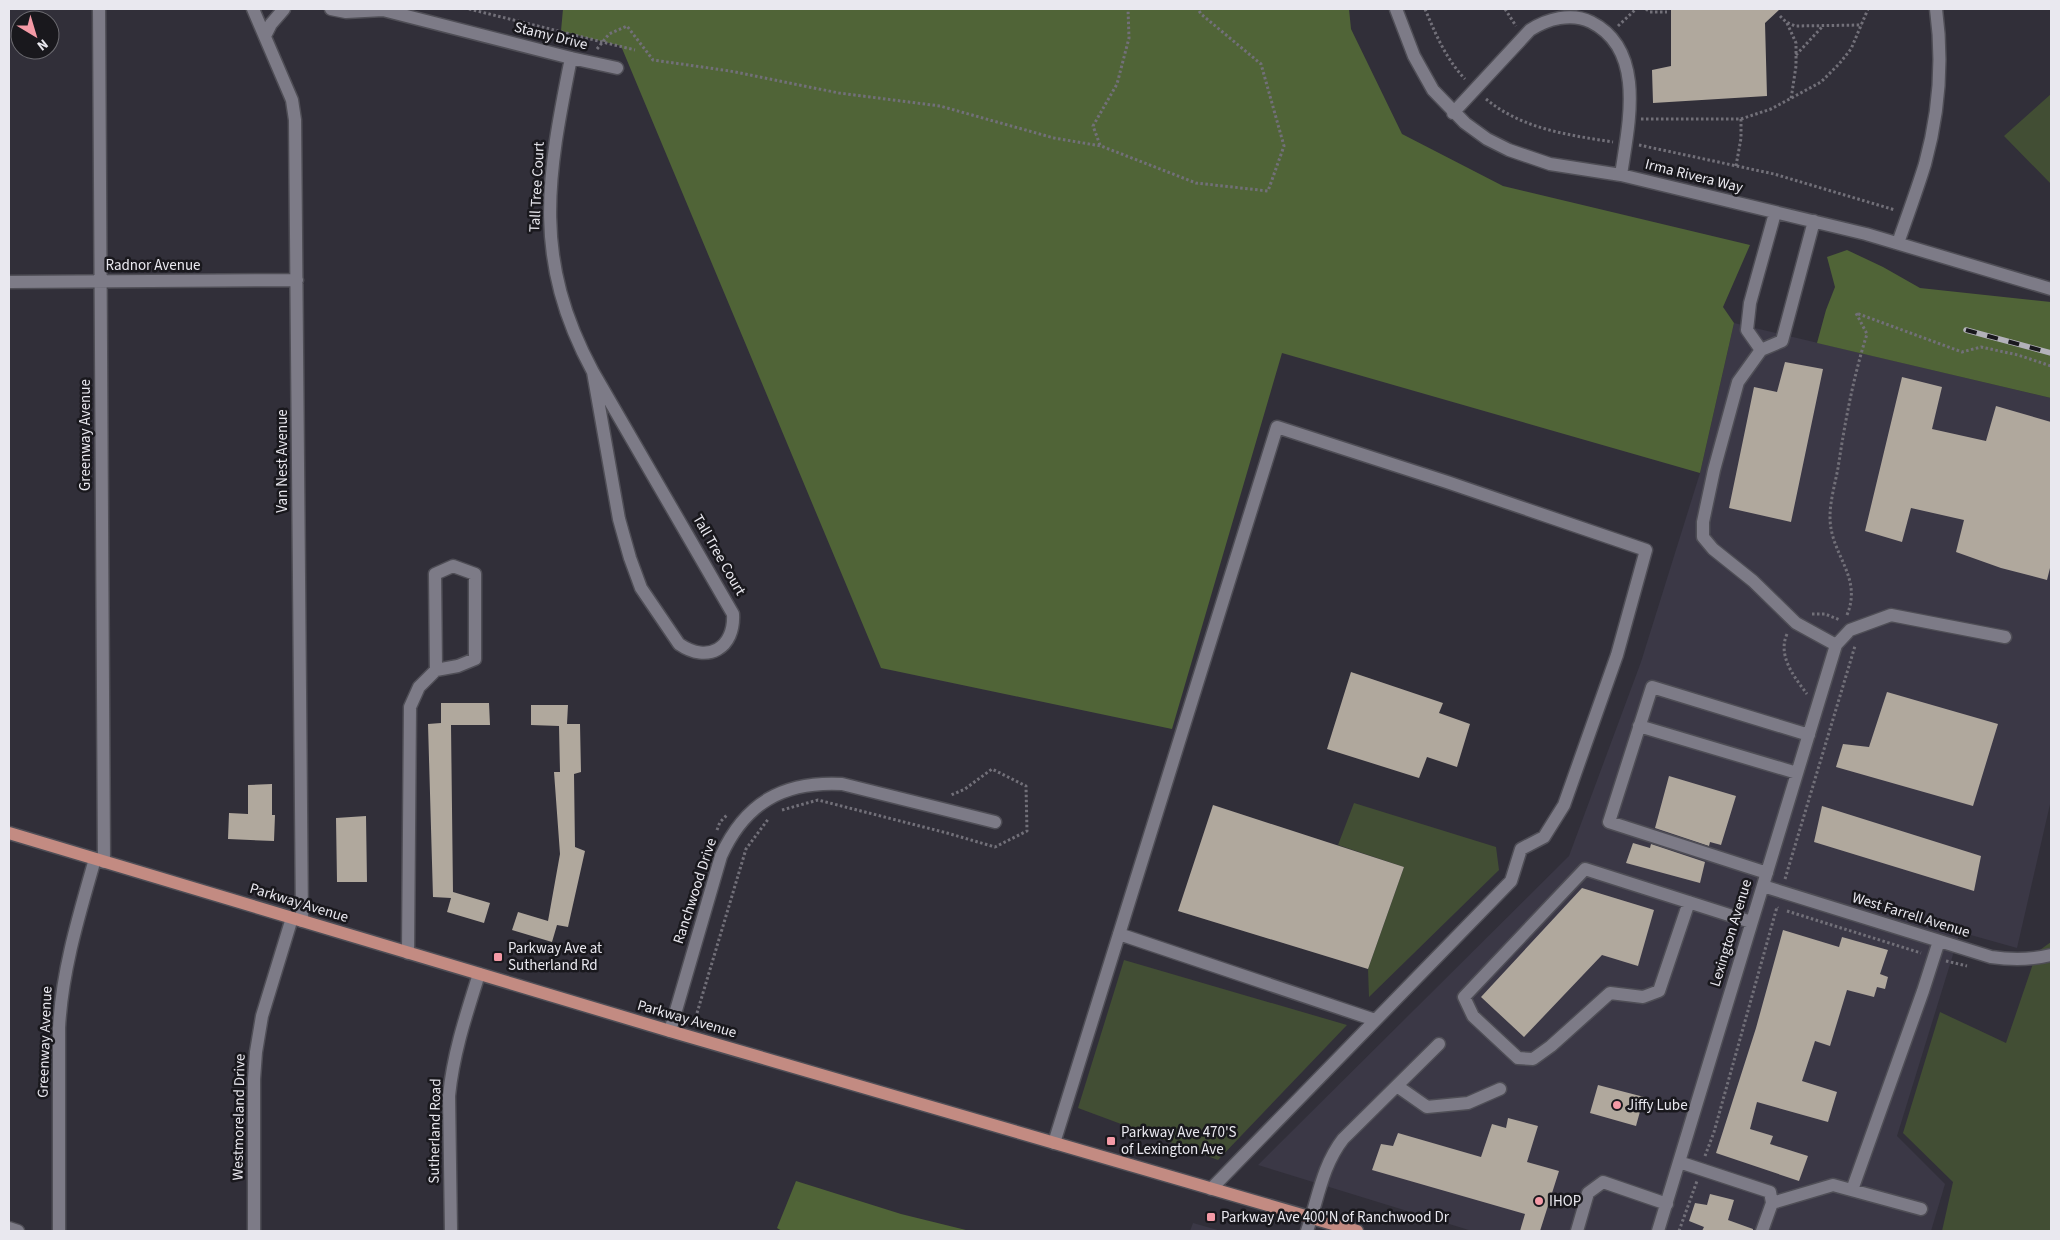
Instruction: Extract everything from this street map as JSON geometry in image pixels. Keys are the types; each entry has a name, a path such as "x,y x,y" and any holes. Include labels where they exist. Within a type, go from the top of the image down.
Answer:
{"main road":[{"name":"Parkway Avenue","path":"9,833 670,1031 1358,1231"}],"street":[{"name":"Greenway Avenue","path":"59,1231 60,1001 66,965 99,860 99,9"},
{"name":"Van Nest Avenue","path":"253,9 294,108 297,280 297,920"},
{"path":"265,36 271,24 284,9"},
{"name":"Stamy Drive","path":"331,9 346,12 382,9 571,58 617,68"},
{"name":"Irma Rivera Way","path":"1396,9 1414,56 1433,90 1453,113 1487,139 1508,150 1550,164 1620,175 1814,221 1898,243 2051,289"},
{"path":"1898,243 1925,163 1935,115 1940,70 1936,9"},
{"path":"1453,113 1530,30 1542,22 1562,17 1584,19 1601,27 1615,40 1624,63 1631,94 1620,175"},
{"name":"Tall Tree Court","path":"571,58 555,138 550,225 558,289 568,319 593,372 734,614 734,626 730,637 723,646 711,652 701,654 689,651 679,644 641,588 619,519 593,372"},
{"path":"1762,350 1747,330 1750,303 1775,212"},
{"path":"1814,221 1782,341 1762,350 1738,382 1714,470 1703,522 1703,537 1713,549 1753,581 1796,623 1836,645 1850,630 1891,615 2005,637"},
{"name":"Radnor Avenue","path":"9,282 297,280"},
{"path":"1054,1143 1277,427 1447,482 1646,550 1617,655 1564,805 1544,837 1521,849 1511,881 1211,1189"},
{"path":"408,953 410,707 418,687 436,670 458,666 475,659 475,574 452,566 435,574 436,670"},
{"name":"Lexington Avenue","path":"1658,1231 1836,645"},
{"path":"1767,873 1609,822 1652,687 1808,735"},
{"path":"1639,726 1797,773"},
{"name":"Ranchwood Drive","path":"670,1031 720,856 741,821 758,805 779,792 799,786 820,783 842,784 995,822"},
{"path":"1689,902 1658,991 1643,997 1610,993 1551,1046 1533,1059 1518,1058 1473,1016 1464,997 1585,870 1689,902 1752,922"},
{"name":"West Farrell Avenue","path":"1763,886 1991,957 2012,960 2051,955"},
{"name":"Westmoreland Drive","path":"254,1231 254,1079 256,1052 262,1016 297,920"},
{"path":"1119,934 1375,1020"},
{"path":"1852,1190 1939,940"},
{"name":"Sutherland Road","path":"451,1231 449,1096 451,1075 459,1035 479,974"},
{"path":"1307,1231 1322,1178 1332,1153 1343,1139 1439,1044"},
{"path":"1397,1086 1427,1106 1468,1102 1500,1089"},
{"path":"1679,1162 1770,1192 1772,1203 1762,1231"},
{"path":"1577,1231 1588,1193 1603,1182 1667,1204"},
{"path":"1772,1203 1833,1185 1921,1209"},
{"path":"9,1228 18,1231"}],"path":[{"path":"469,9 635,50"},
{"path":"1101,146 1093,126 1117,84 1129,38 1128,9"},
{"path":"587,62 609,34 627,26 653,60 730,71 839,93 940,106 1054,138 1101,146 1196,183 1268,191 1284,146 1261,64 1201,14 1198,9"},
{"path":"1425,9 1441,47 1453,66 1476,90 1511,116 1531,125 1625,144 1649,146 1774,174 1880,204 1907,214"},
{"path":"1609,35 1636,9"},
{"path":"1646,9 1650,12 1667,12"},
{"path":"1629,118 1655,120 1741,119 1771,110 1821,82 1839,64 1851,48 1868,9"},
{"path":"1780,16 1786,22 1796,43 1791,99"},
{"path":"1786,22 1795,26 1862,25"},
{"path":"1796,55 1822,26"},
{"path":"1736,166 1741,138 1741,119"},
{"path":"1836,645 1852,603 1851,580 1837,550 1830,518 1849,398 1867,334 1856,313 1962,352 1981,347 2018,355 2051,366"},
{"path":"697,1013 746,849 773,813 818,800 947,833 995,848 1027,831 1026,786 992,769 964,790 947,797"},
{"path":"717,831 720,822 733,810"},
{"path":"1679,1231 1714,1132 1777,907 1969,967"}],"shaded area":[{"path":"1734,323 2051,398 2051,800 2017,948 1960,932 1897,1136 1945,1184 1931,1231 1472,1231 1258,1165 1569,856 1641,662 1700,473"},
{"path":"1193,1223 1221,1231 1190,1231"}],"green space":[{"path":"563,9 1349,9 1351,29 1402,134 1503,186 1750,245 1723,307 1734,323 1700,473 1282,353 1172,729 881,668 621,46 561,31"},
{"path":"2051,94 2051,184 2004,136"},
{"path":"1847,250 1883,267 1920,288 2051,302 2051,398 1817,343 1826,310 1835,287 1827,257"},
{"path":"1354,803 1496,847 1499,870 1369,997 1368,969 1404,867 1338,845"},
{"path":"2051,942 2051,1231 1942,1231 1953,1182 1903,1133 1940,1012 2006,1043 2037,952"},
{"path":"1124,960 1347,1025 1218,1160 1078,1108"},
{"path":"796,1181 901,1214 970,1231 782,1231 777,1228"}],"building":[{"path":"1671,9 1780,9 1765,23 1767,96 1653,103 1652,70 1671,66"},
{"path":"1785,362 1823,369 1791,522 1729,508 1754,387 1777,392"},
{"path":"1902,377 1942,387 1932,429 1986,441 1996,406 2051,422 2051,564 2047,580 2001,568 1956,552 1964,520 1911,508 1902,542 1865,531"},
{"path":"1351,672 1443,703 1439,713 1470,724 1457,767 1427,757 1419,778 1327,749"},
{"path":"1887,692 1998,724 1973,806 1836,767 1843,744 1869,747"},
{"path":"441,703 489,703 490,725 451,725 453,892 490,903 484,923 447,912 451,898 433,897 428,724 441,723"},
{"path":"531,705 568,705 567,724 580,724 581,772 574,774 575,847 585,851 568,927 557,925 552,942 512,930 518,912 548,921 560,854 554,772 560,772 559,726 531,725"},
{"path":"1669,776 1736,796 1721,845 1710,842 1709,846 1655,828"},
{"path":"272,784 272,815 275,815 274,841 228,839 229,813 248,814 248,785"},
{"path":"1213,805 1404,867 1368,969 1178,911"},
{"path":"1822,806 1981,856 1974,891 1814,842"},
{"path":"366,816 367,882 337,882 336,818"},
{"path":"1633,843 1650,848 1651,844 1705,862 1700,883 1626,863"},
{"path":"1582,888 1654,910 1638,966 1602,955 1524,1037 1481,997"},
{"path":"1783,930 1839,947 1842,937 1888,950 1880,974 1888,977 1885,989 1877,987 1874,997 1847,990 1830,1046 1815,1041 1802,1081 1837,1092 1828,1122 1757,1102 1750,1129 1773,1136 1770,1144 1808,1156 1799,1181 1716,1153 1756,1028"},
{"name":"Jiffy Lube","path":"1598,1085 1644,1097 1636,1126 1590,1113"},
{"path":"1508,1118 1538,1126 1527,1162 1559,1171 1540,1231 1520,1231 1525,1214 1372,1170 1381,1144 1393,1146 1398,1133 1481,1157 1492,1124 1506,1128"},
{"path":"1710,1194 1734,1200 1728,1220 1753,1229 1753,1231 1702,1231 1704,1227 1689,1221 1695,1203 1707,1205"}],"railway":[{"path":"1966,330 2051,353"}],"place":[{"name":"Parkway Ave at Sutherland Rd","path":"498,957"},
{"name":"Jiffy Lube","path":"1617,1105"},
{"name":"Parkway Ave 470'S of Lexington Ave","path":"1111,1141"},
{"name":"IHOP","path":"1539,1201"},
{"name":"Parkway Ave 400'N of Ranchwood Dr","path":"1211,1217"}]}
